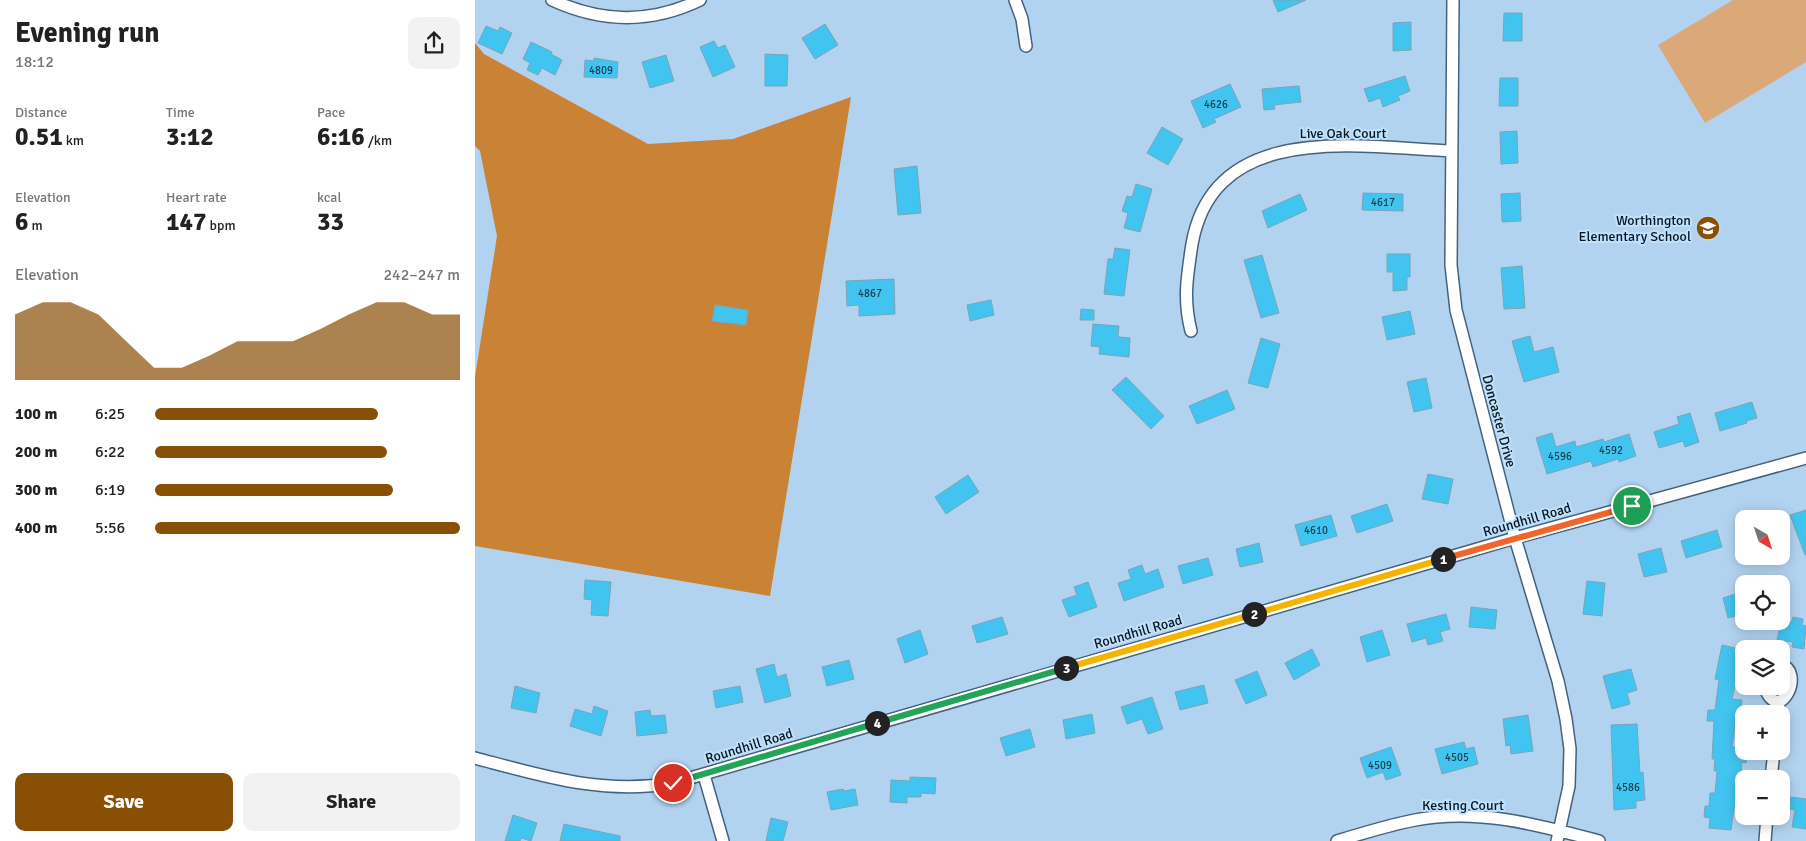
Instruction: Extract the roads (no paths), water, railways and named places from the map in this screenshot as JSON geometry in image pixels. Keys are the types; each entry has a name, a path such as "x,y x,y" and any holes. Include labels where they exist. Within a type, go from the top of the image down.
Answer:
{"street":[{"path":"552,0 587,14 630,19 673,12 700,0"},
{"path":"1015,0 1022,18 1026,46"},
{"name":"Doncaster Drive","path":"1453,0 1451,265 1456,310 1515,538 1557,681 1566,719 1570,749 1569,786 1559,836"},
{"name":"Live Oak Court","path":"1191,331 1186,309 1185,291 1194,236 1200,214 1211,195 1247,163 1271,153 1319,146 1451,151"},
{"name":"Roundhill Road","path":"475,758 590,786 648,787 704,775 1515,538 1806,458"},
{"path":"1769,695 1771,698 1779,701 1795,694 1802,677 1790,669"},
{"path":"1778,705 1779,701"},
{"path":"704,775 723,841"},
{"name":"Kesting Court","path":"1337,841 1416,820 1446,817 1514,820 1559,836 1599,841"},
{"path":"1765,841 1766,825"}],"place":[{"name":"Worthington Elementary School","path":"1708,228"}]}
